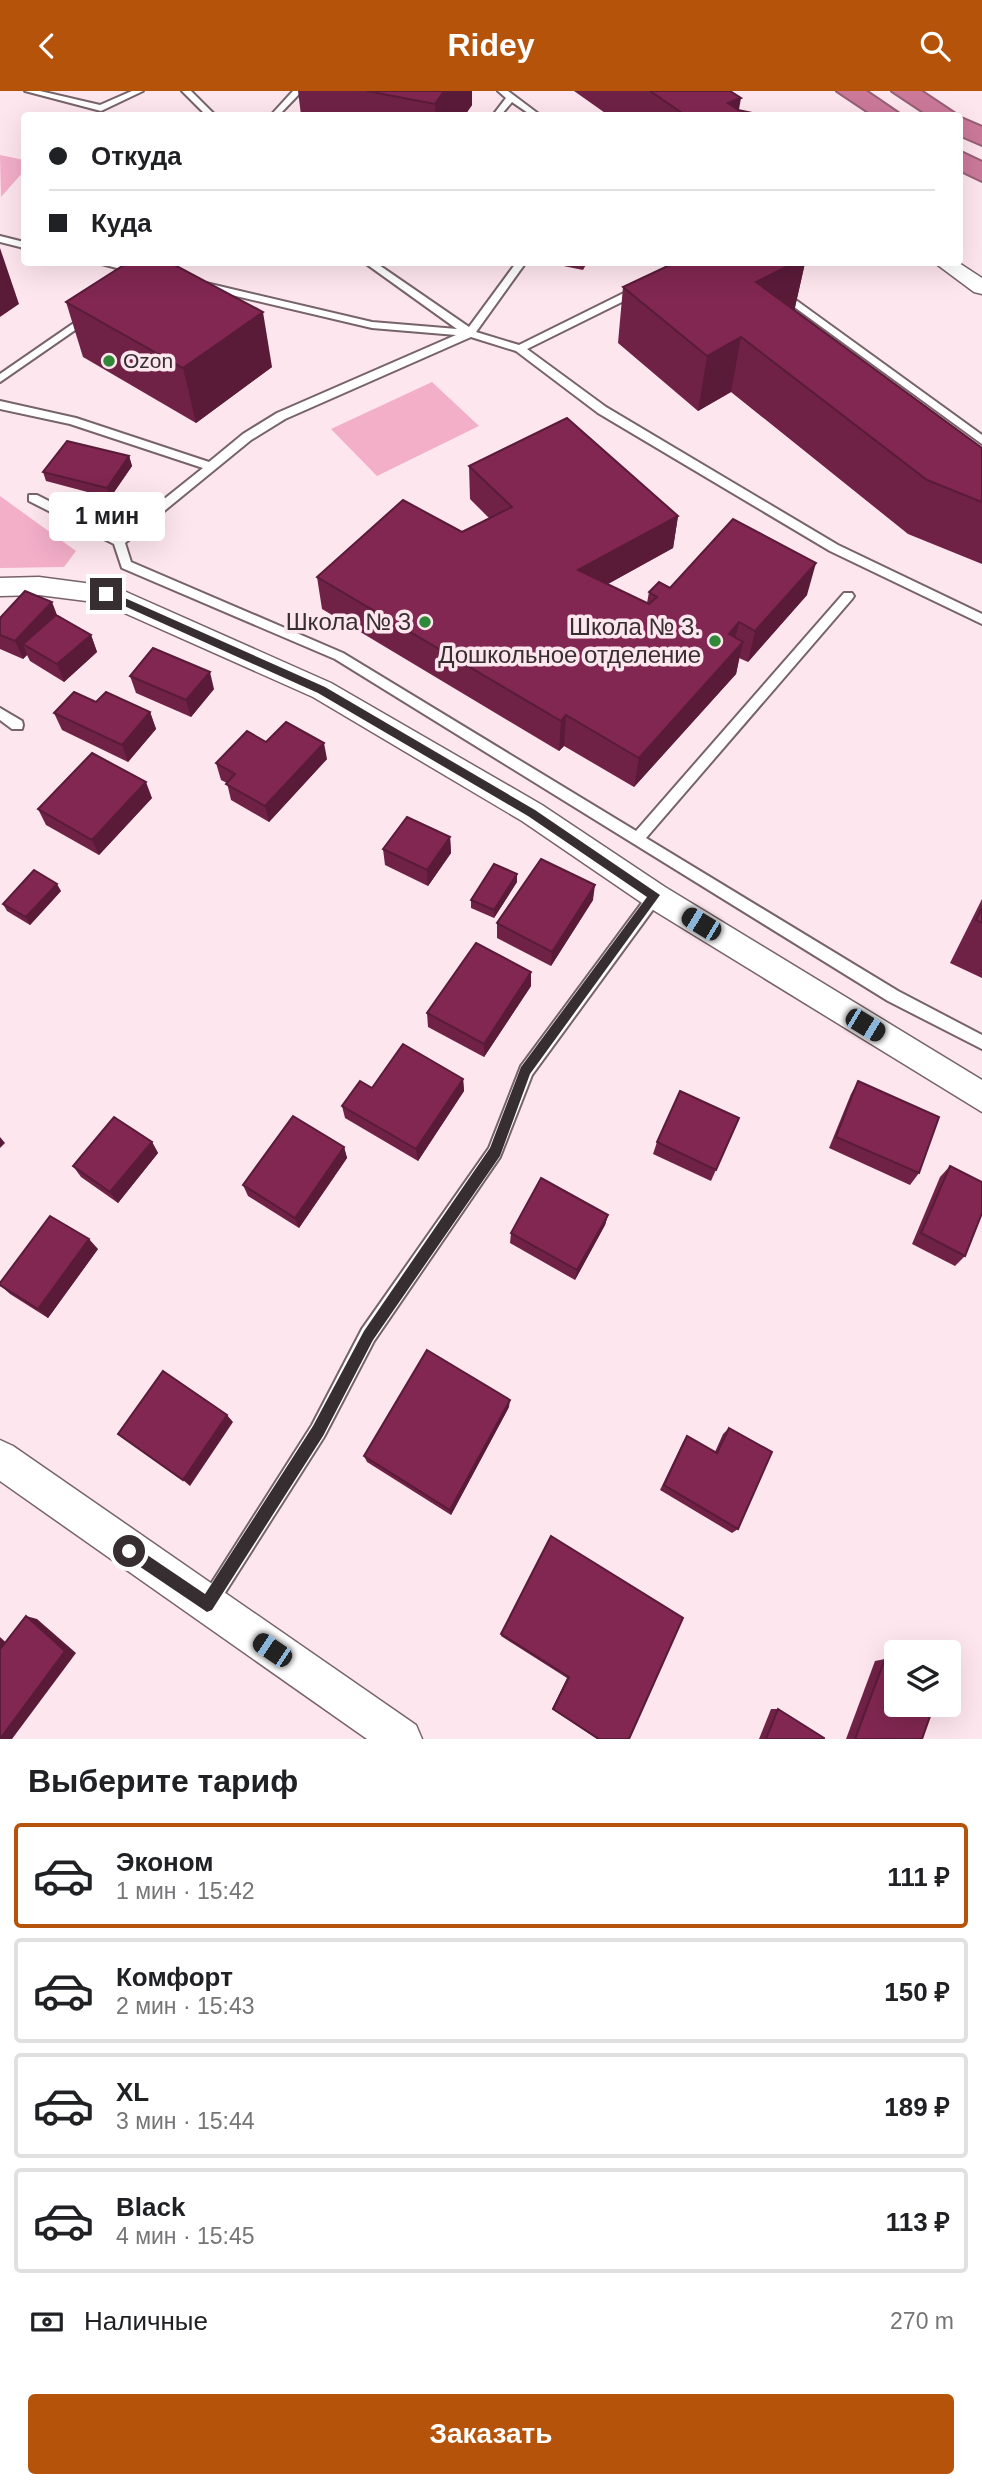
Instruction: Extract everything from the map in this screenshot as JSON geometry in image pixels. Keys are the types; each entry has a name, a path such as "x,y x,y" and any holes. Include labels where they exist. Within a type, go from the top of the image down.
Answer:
{"highway":[{"path":"849,91 884,112"},
{"path":"904,91 940,112"},
{"path":"963,126 982,138"},
{"path":"963,161 982,173"}],"street":[{"path":"950,266 982,287"},
{"path":"0,587 39,586 106,594 322,690 531,813 655,895 982,1097"},
{"path":"0,1459 402,1739"}],"lane":[{"path":"29,91 101,108 139,91"},
{"path":"278,112 298,91"},
{"path":"502,91 531,112"},
{"path":"193,93 209,112"},
{"path":"499,112 510,98"},
{"path":"0,239 21,244"},
{"path":"117,266 150,273 139,281"},
{"path":"119,542 247,436 281,416 470,333 518,266"},
{"path":"385,267 470,333"},
{"path":"189,282 372,325 470,333 520,349 602,410 834,548 982,619"},
{"path":"520,349 643,287"},
{"path":"774,287 982,440"},
{"path":"0,379 96,311"},
{"path":"0,405 72,421 210,466"},
{"path":"33,498 119,542 126,565 340,656 893,996 982,1042"},
{"path":"637,839 848,596"},
{"path":"0,713 17,725"},
{"path":"207,1605 318,1431 368,1335 495,1152 526,1071 655,895"}],"shaded area":[{"path":"0,155 21,159 21,174 1,197"},
{"path":"432,382 479,426 377,476 331,429"},
{"path":"0,496 76,551 64,567 0,568"}],"building":[{"path":"367,91 444,91 435,104"},
{"path":"650,91 730,91 741,98 728,103 738,110 748,112 681,112"},
{"path":"122,266 177,266 263,312 183,368 66,302"},
{"path":"668,266 788,266 756,282 982,448 982,502 927,480 741,337 707,356 623,287"},
{"path":"567,418 678,516 578,570 649,604 657,597 649,592 659,582 670,588 733,519 816,563 755,631 739,622 729,634 743,642 639,758 566,715 561,721 317,577 403,500 462,532 512,507 469,466"},
{"path":"67,441 129,456 107,488 43,472"},
{"path":"25,591 52,602 15,641 0,635 0,618"},
{"path":"56,615 91,635 57,664 23,644"},
{"path":"153,648 210,672 186,700 130,676"},
{"path":"74,692 96,702 106,692 150,712 122,745 54,713"},
{"path":"286,722 324,743 265,806 226,784 235,774 216,763 247,731 266,742"},
{"path":"92,753 146,782 92,840 38,809"},
{"path":"407,817 450,837 427,870 383,849"},
{"path":"541,859 595,885 552,952 497,923"},
{"path":"494,864 517,874 494,910 471,900"},
{"path":"34,870 57,884 26,917 3,904"},
{"path":"982,908 982,923 976,920"},
{"path":"476,943 531,972 484,1044 427,1013"},
{"path":"403,1044 463,1079 416,1149 342,1106 360,1081 372,1088"},
{"path":"858,1081 939,1117 919,1173 836,1137"},
{"path":"680,1091 739,1118 716,1170 657,1142"},
{"path":"293,1116 344,1147 295,1218 243,1185"},
{"path":"114,1117 152,1142 110,1192 73,1166"},
{"path":"950,1166 982,1182 982,1213 965,1256 921,1233"},
{"path":"541,1178 608,1215 577,1270 511,1233"},
{"path":"50,1216 89,1239 38,1309 0,1283"},
{"path":"427,1350 510,1400 450,1510 364,1456"},
{"path":"163,1371 227,1415 183,1480 118,1434"},
{"path":"729,1428 772,1452 738,1529 664,1485 687,1436 717,1453"},
{"path":"551,1536 683,1618 629,1739 599,1739 553,1709 569,1677 501,1634"},
{"path":"26,1616 65,1651 0,1739 0,1647"},
{"path":"884,1662 884,1717 930,1717 922,1739 855,1739"},
{"path":"778,1709 824,1738 824,1739 766,1739"}],"place":[{"name":"Ozon","path":"109,361"},
{"name":"Школа № 3","path":"425,622"},
{"name":"Школа № 3. Дошкольное отделение","path":"715,641"}],"route":[{"path":"106,594 322,690 531,813 655,895 526,1071 495,1152 368,1335 318,1431 207,1605 129,1551"}]}
